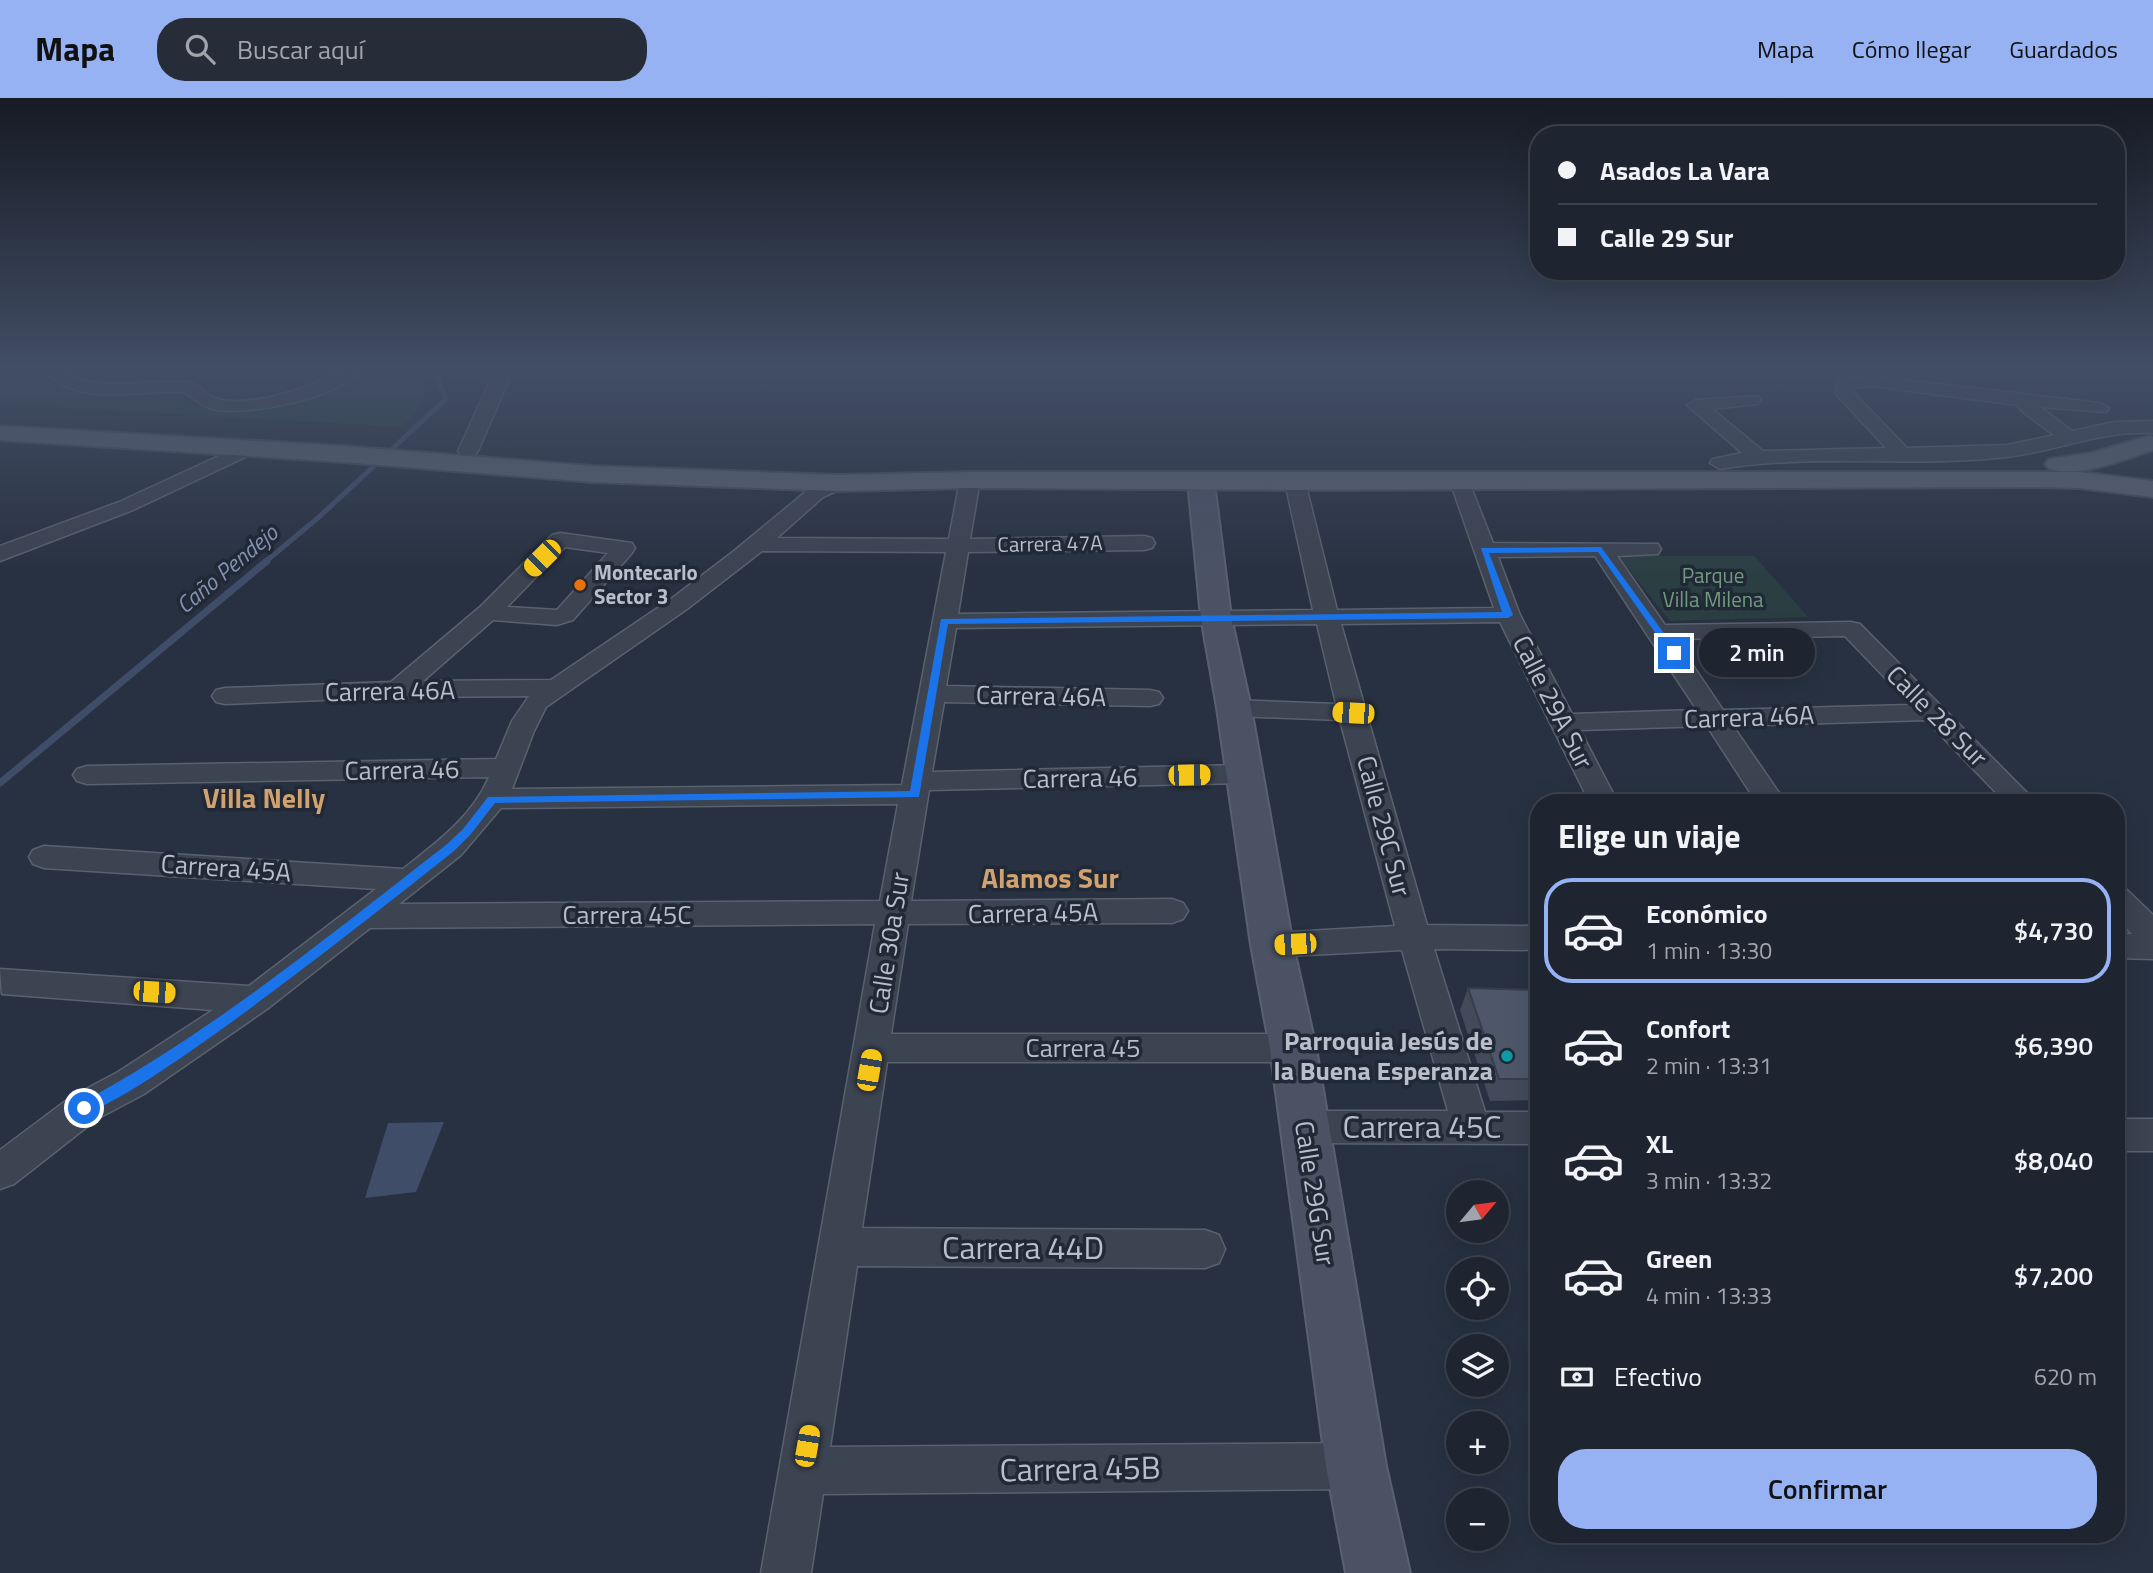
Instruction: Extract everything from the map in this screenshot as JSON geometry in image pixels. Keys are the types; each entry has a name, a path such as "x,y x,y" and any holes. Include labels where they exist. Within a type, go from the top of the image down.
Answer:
{"main road":[{"path":"64,437 249,448 369,450 620,462 1405,465 2057,465 2094,460 2152,444"},
{"path":"217,437 369,450"},
{"path":"453,454 592,474 839,483 970,480 1295,482 2037,479 2080,480 2153,489"}],"street":[{"path":"453,454 463,437"},
{"path":"1734,437 1756,455"},
{"path":"1886,437 1903,455"},
{"path":"1720,463 1756,455 1903,455 2009,451 2064,437"},
{"path":"2129,437 2152,444"},
{"path":"0,554 126,506 249,448"},
{"name":"Calle 30a Sur","path":"786,1573 893,915 970,480"},
{"name":"Calle 29A Sur","path":"1460,481 1508,615 1600,794"},
{"name":"Calle 29G Sur","path":"1201,482 1216,617 1234,708 1272,945 1293,1048 1356,1466 1378,1573"},
{"name":"Calle 29C Sur","path":"1295,482 1325,616 1413,937 1471,1126"},
{"path":"0,1172 84,1108 131,1083 255,1000 450,848 474,824 492,799 531,709 555,688 635,636 755,544 816,493 839,483"},
{"path":"398,689 488,612 560,540 624,548 565,615 557,618 488,612"},
{"name":"Carrera 47A","path":"755,544 957,546 1144,543"},
{"path":"1601,549 1661,632 1714,719 1766,794"},
{"path":"1484,550 1650,549"},
{"path":"944,621 1508,615"},
{"name":"Calle 28 Sur","path":"1661,632 1851,629 2014,794"},
{"name":"Carrera 46A","path":"225,696 398,689 555,688"},
{"name":"Carrera 46A","path":"931,694 1150,698"},
{"path":"1234,708 1353,713"},
{"name":"Carrera 46A","path":"1565,722 1933,712"},
{"name":"Carrera 46","path":"87,775 507,768"},
{"name":"Carrera 46","path":"492,799 916,788 1243,774"},
{"name":"Carrera 45A","path":"44,857 408,880"},
{"path":"2125,907 2153,935"},
{"name":"Carrera 45A","path":"893,915 1172,911"},
{"name":"Carrera 45C","path":"361,916 893,915"},
{"path":"1272,945 1413,937 1530,938"},
{"path":"2125,946 2153,947"},
{"path":"2,981 255,1000"},
{"name":"Carrera 45","path":"873,1048 1293,1048"},
{"name":"Carrera 45C","path":"1306,1127 1530,1128"},
{"path":"2125,1135 2153,1135"},
{"name":"Carrera 44D","path":"840,1247 1205,1250"},
{"name":"Carrera 45B","path":"803,1471 1356,1466"}],"green space":[{"name":"Parque Villa Milena","path":"1618,556 1754,556 1808,617 1670,621"}],"water":[{"path":"444,1122 416,1192 365,1198 388,1123"}],"building":[{"path":"1468,988 1530,990 1530,1079 1499,1079"}],"waterway":[{"name":"Caño Pendejo","path":"265,562 319,517 405,437"},
{"name":"Caño Pendejo","path":"0,783 267,561"}],"place":[{"name":"Montecarlo Sector 3","path":"580,585"},
{"name":"Parroquia Jesús de la Buena Esperanza","path":"1507,1056"}],"district":[{"name":"Villa Nelly","path":"264,798"},
{"name":"Alamos Sur","path":"1050,878"}],"route":[{"path":"84,1108 131,1083 173,1052 255,1000 450,848 481,816 492,799 915,794 944,621 1508,615 1484,550 1601,549 1674,653"}]}
